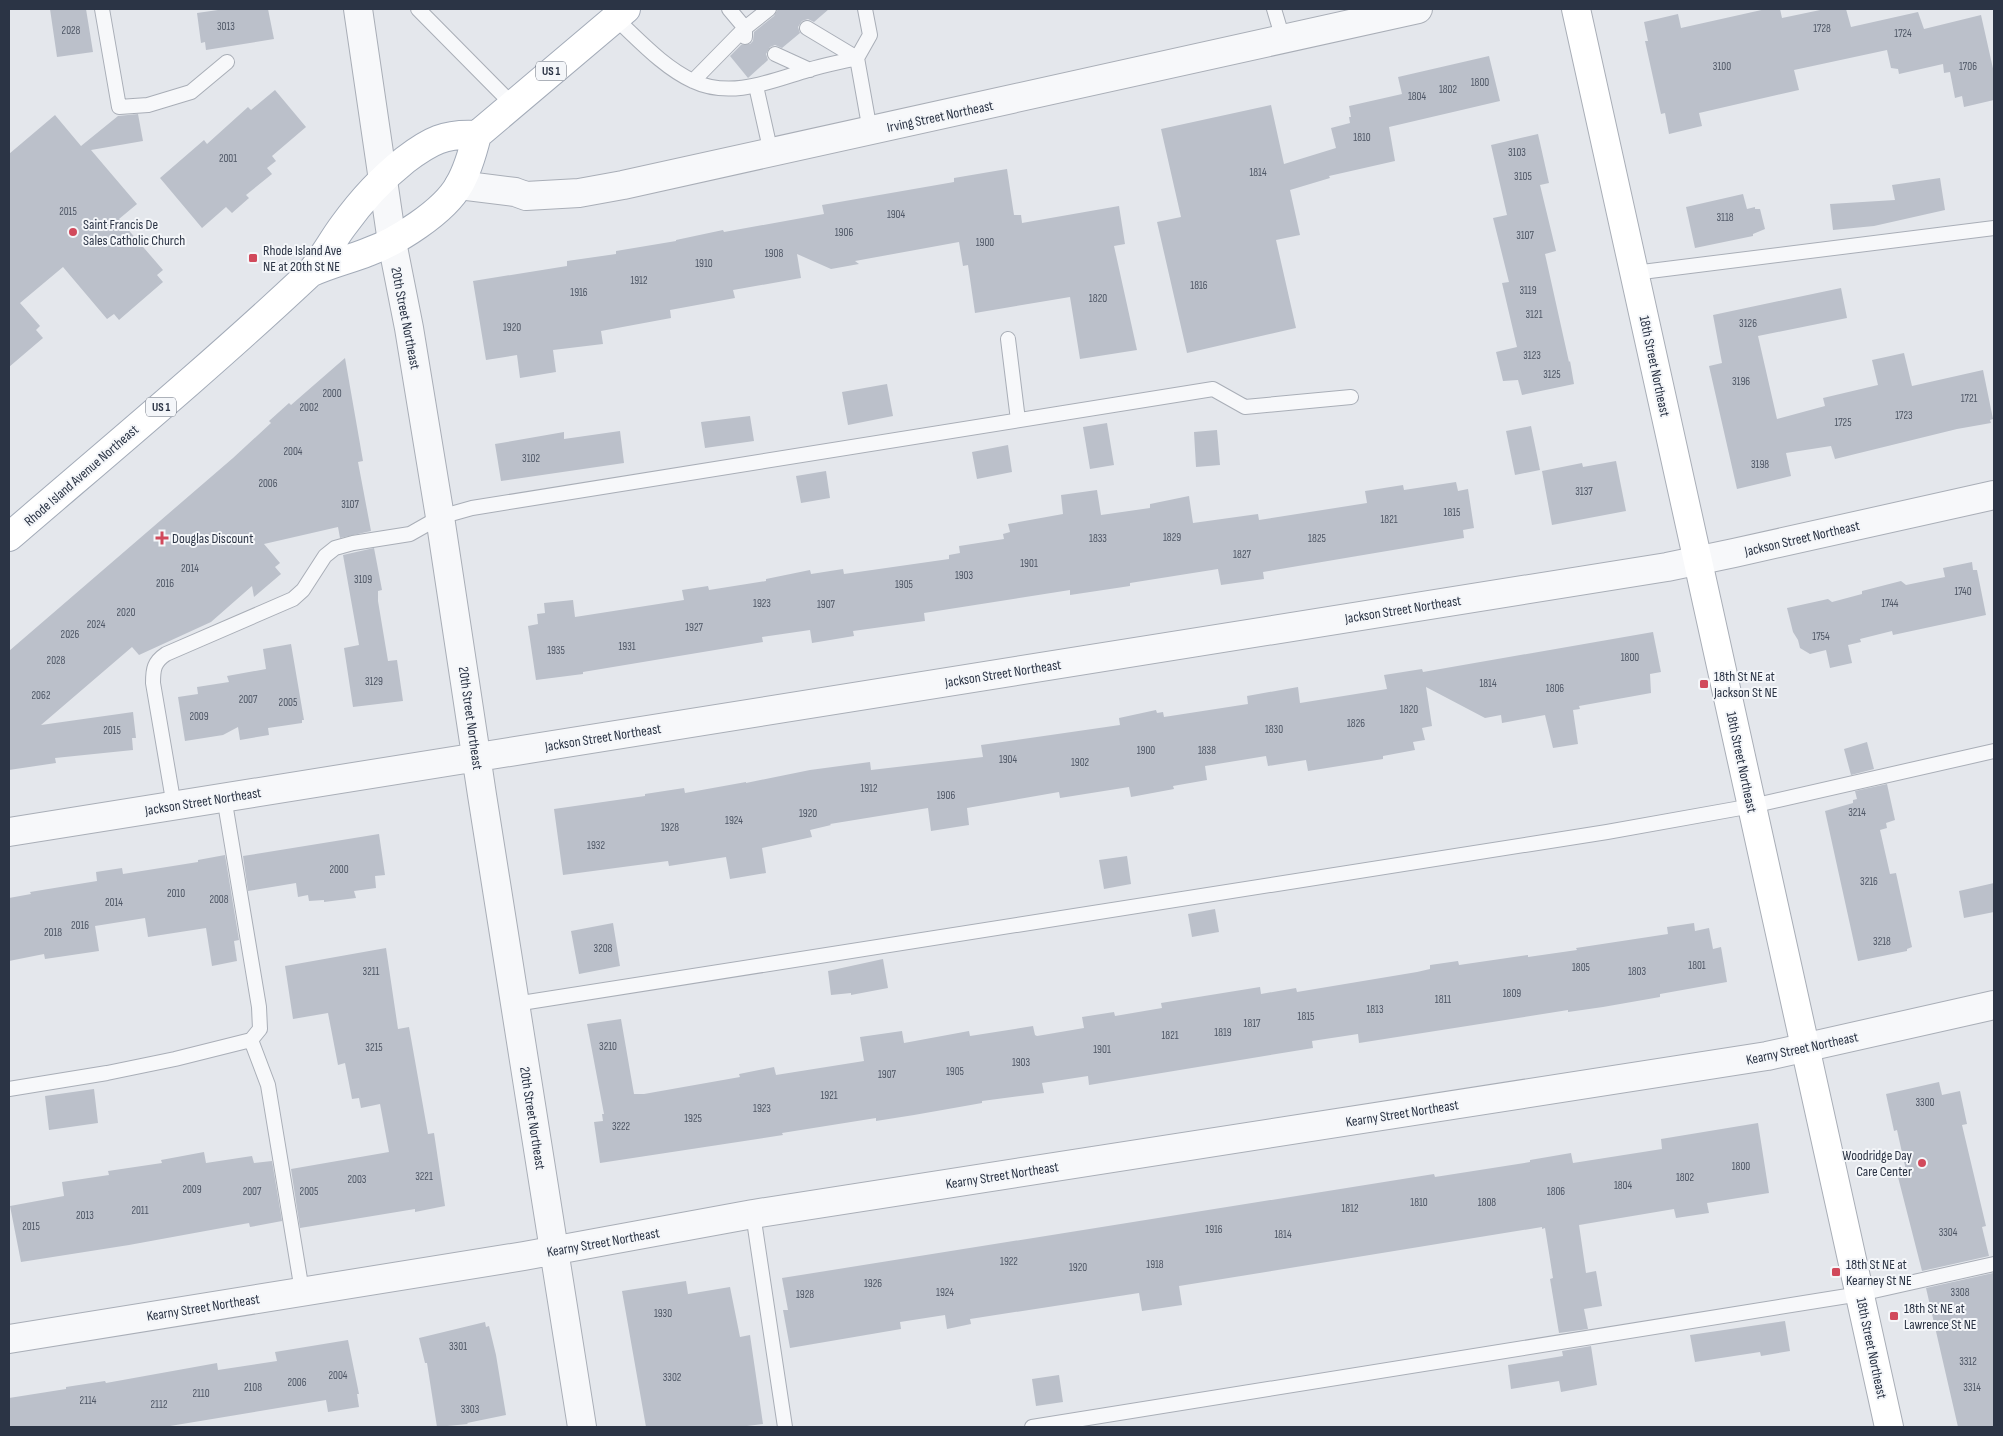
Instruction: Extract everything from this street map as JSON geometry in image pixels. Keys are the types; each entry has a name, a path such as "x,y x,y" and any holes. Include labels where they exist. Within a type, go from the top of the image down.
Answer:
{"main road":[{"name":"18th Street Northeast","path":"1576,9 1889,1427"},
{"name":"Rhode Island Avenue Northeast","path":"310,273 392,242 436,209 450,197 459,185 478,135 512,104 621,13"},
{"name":"Rhode Island Avenue Northeast","path":"9,538 183,387 310,273 343,226 371,190 383,178 427,144 458,134 478,135"}],"street":[{"name":"20th Street Northeast","path":"358,9 392,242 409,328 440,517 582,1427"},
{"name":"Irving Street Northeast","path":"459,185 515,192 526,196 579,193 623,185 870,132 1418,9"},
{"name":"Jackson Street Northeast","path":"9,832 1698,561 1994,495"},
{"name":"Kearny Street Northeast","path":"9,1339 555,1250 753,1214 1757,1058 1994,1005"}],"lane":[{"path":"102,9 120,107 148,105 192,92 227,62"},
{"path":"418,9 512,104"},
{"path":"729,9 745,32"},
{"path":"866,9 870,35 857,58 870,132"},
{"path":"1274,9 1283,39"},
{"path":"621,13 668,66 693,81 707,86 724,88 756,86 857,58"},
{"path":"693,81 766,15"},
{"path":"806,28 857,58"},
{"path":"775,54 810,70"},
{"path":"756,86 771,153"},
{"path":"1634,273 1994,228"},
{"path":"1008,338 1018,420"},
{"path":"174,806 153,683 153,669 156,660 293,599 303,590 325,556 335,548 353,543 410,534 440,517 482,506 1213,390 1245,407 1351,398"},
{"path":"515,1004 1597,834 1752,806 1994,751"},
{"path":"9,1089 107,1073 175,1059 251,1040 260,1029 259,1007 224,797"},
{"path":"251,1040 268,1085 302,1292"},
{"path":"753,1214 785,1427"},
{"path":"1032,1427 1860,1294 1994,1264"}],"building":[{"path":"50,9 86,9 93,52 57,57"},
{"path":"225,9 268,9 274,39 206,50 205,42 201,43 197,13"},
{"path":"778,9 829,9 814,22 808,19 802,21 798,27 800,33 782,48 775,45 770,47 766,54 768,60 748,78 730,56 741,45 750,44 753,41 754,32 774,16"},
{"path":"1766,9 1780,9 1782,18 1825,9 1846,9 1851,27 1918,12 1924,29 1981,15 1994,73 1994,100 1964,107 1962,96 1955,98 1950,72 1944,73 1943,64 1899,74 1898,69 1891,68 1887,50 1794,70 1799,90 1699,113 1702,126 1669,134 1665,113 1661,114 1645,41 1648,41 1644,22 1678,14 1681,28"},
{"path":"1489,56 1500,101 1389,127 1395,161 1329,176 1330,178 1290,190 1300,235 1276,240 1296,328 1187,353 1157,222 1181,217 1161,129 1271,105 1284,164 1336,148 1331,128 1350,123 1349,106 1402,94 1398,77"},
{"path":"275,90 306,127 272,156 276,161 267,168 272,174 246,195 249,198 232,213 226,207 202,228 160,178 204,140 207,144 248,107 251,110"},
{"path":"138,114 143,141 91,150 137,204 119,219 163,270 157,275 163,282 119,320 114,314 107,319 63,267 20,303 40,326 36,330 43,338 9,367 9,154 55,115 81,146 118,116"},
{"path":"1538,134 1549,183 1540,185 1556,251 1545,254 1574,384 1522,395 1518,380 1503,381 1496,352 1517,347 1502,283 1509,282 1493,218 1507,215 1491,145"},
{"path":"1007,169 1014,215 1021,215 1022,223 1119,206 1125,244 1114,246 1137,350 1080,359 1070,297 975,313 968,265 963,266 959,242 855,261 859,264 831,269 797,254 801,278 733,290 735,298 670,310 671,318 601,331 603,344 553,350 556,372 520,378 517,355 486,360 473,281 567,266 567,261 616,254 616,251 676,241 723,230 724,232 824,214 822,205 954,182 954,178"},
{"path":"1940,178 1945,210 1874,226 1833,230 1830,204 1895,200 1892,185"},
{"path":"1743,194 1747,209 1755,207 1755,209 1760,209 1765,229 1753,234 1753,236 1695,248 1686,207"},
{"path":"1841,288 1847,318 1758,336 1777,419 1825,406 1823,398 1878,385 1872,360 1904,353 1912,386 1983,370 1993,419 1990,420 1991,423 1957,429 1835,459 1831,446 1786,453 1791,476 1737,489 1709,366 1722,363 1713,315"},
{"path":"345,358 363,461 358,462 371,531 340,538 338,527 264,544 280,563 275,567 281,574 254,597 252,586 211,622 139,655 132,647 41,725 133,712 136,738 132,738 133,750 55,758 56,763 9,770 9,651 233,458 271,423 269,421 289,403 291,405"},
{"path":"887,384 893,416 848,425 842,392"},
{"path":"750,416 754,441 705,448 701,422"},
{"path":"1107,423 1114,465 1090,469 1083,427"},
{"path":"1531,426 1540,470 1515,475 1506,431"},
{"path":"1217,430 1220,465 1196,467 1194,432"},
{"path":"620,431 624,463 501,481 495,444 564,432 564,439"},
{"path":"1008,445 1012,472 977,479 972,452"},
{"path":"1616,461 1626,511 1552,525 1542,471 1582,463 1583,467"},
{"path":"826,471 830,498 801,503 796,476"},
{"path":"1456,482 1458,491 1468,489 1474,528 1463,530 1464,538 1263,572 1264,579 1221,585 1218,569 1130,583 1130,586 1070,595 1070,590 924,613 925,621 853,631 854,636 812,643 810,630 762,637 763,642 583,672 583,674 536,680 528,626 538,624 537,614 545,613 544,603 573,600 575,617 684,600 682,590 708,586 709,590 766,581 766,579 810,570 811,574 843,569 844,574 949,559 949,555 960,553 959,546 1004,539 1003,534 1010,532 1008,524 1063,514 1061,495 1097,490 1101,515 1150,508 1150,504 1189,496 1193,523 1258,514 1259,520 1367,503 1365,491 1403,485 1404,490"},
{"path":"374,548 382,590 378,591 378,601 388,661 397,660 403,701 353,707 344,648 359,645 343,555"},
{"path":"1972,562 1973,570 1977,570 1986,615 1893,635 1892,631 1860,639 1861,642 1848,645 1852,663 1830,668 1826,650 1810,654 1800,648 1793,632 1787,608 1828,599 1832,602 1862,594 1862,591 1901,581 1906,585 1945,577 1943,568"},
{"path":"1653,632 1661,672 1650,674 1651,693 1579,706 1580,709 1573,710 1578,744 1553,748 1545,715 1502,723 1501,715 1485,718 1426,687 1432,726 1422,728 1425,740 1413,742 1415,750 1383,756 1383,759 1308,771 1306,760 1268,766 1266,756 1205,766 1207,780 1173,786 1174,789 1131,797 1129,787 1060,798 1059,792 967,808 969,825 931,831 928,808 830,824 810,830 812,837 762,848 766,873 730,879 726,857 669,866 668,861 563,875 554,809 645,796 645,794 684,788 685,793 810,770 870,762 871,770 983,757 981,745 1120,725 1119,718 1156,710 1157,713 1163,712 1164,717 1248,704 1247,696 1298,687 1300,703 1387,689 1384,675 1422,669 1423,672"},
{"path":"291,644 304,720 302,720 302,723 268,728 269,735 240,740 238,727 223,735 185,741 178,697 198,694 197,687 229,682 227,676 266,669 263,649"},
{"path":"1867,742 1874,769 1851,775 1844,749"},
{"path":"1887,784 1895,820 1886,823 1887,828 1880,830 1890,874 1896,873 1912,947 1907,949 1907,951 1858,961 1825,811 1853,803 1853,800 1857,799 1855,791"},
{"path":"379,834 385,875 375,876 376,888 354,891 356,898 324,902 324,900 309,901 308,895 298,897 296,883 248,891 243,856"},
{"path":"225,855 239,940 234,941 237,961 212,966 206,928 148,937 145,918 95,926 99,951 45,959 44,954 9,961 9,898 31,894 30,892 97,881 96,872 122,868 123,874 198,862 198,860"},
{"path":"1127,856 1131,884 1104,889 1099,860"},
{"path":"1994,883 1994,912 1964,918 1959,891"},
{"path":"1215,909 1219,932 1192,937 1188,914"},
{"path":"613,923 620,966 579,974 571,931"},
{"path":"1694,923 1695,931 1709,928 1713,949 1721,947 1727,982 1603,1007 1568,1012 1568,1010 1359,1043 1358,1034 1312,1041 1313,1048 1089,1085 1088,1076 1042,1083 1044,1093 982,1101 982,1103 914,1115 876,1121 876,1118 782,1133 783,1135 600,1163 594,1122 603,1121 602,1114 604,1114 587,1024 621,1019 634,1094 644,1094 740,1077 739,1074 774,1067 776,1075 864,1061 860,1037 902,1031 904,1043 969,1031 970,1036 1033,1026 1037,1036 1084,1028 1082,1017 1114,1012 1115,1016 1162,1008 1161,1003 1260,987 1261,994 1296,988 1297,992 1417,972 1430,969 1430,965 1458,961 1459,965 1577,950 1576,948 1668,934 1667,927"},
{"path":"386,948 398,1029 409,1027 428,1134 434,1133 445,1206 415,1212 415,1209 300,1228 291,1169 389,1152 380,1104 361,1108 359,1098 352,1099 345,1063 338,1065 328,1013 293,1019 285,966"},
{"path":"883,959 888,988 851,995 851,993 831,995 828,971"},
{"path":"1939,1082 1942,1095 1960,1091 1967,1124 1962,1125 1986,1226 1982,1227 1989,1256 1922,1271 1898,1177 1907,1175 1897,1130 1894,1131 1886,1094"},
{"path":"94,1089 98,1123 49,1130 45,1096"},
{"path":"1758,1123 1769,1193 1707,1203 1709,1213 1676,1218 1674,1209 1579,1225 1586,1273 1596,1271 1602,1306 1584,1309 1588,1329 1559,1333 1550,1279 1553,1278 1545,1228 1542,1229 1542,1227 1179,1286 1182,1305 1142,1311 1139,1293 970,1319 971,1324 947,1329 945,1315 900,1322 901,1329 790,1348 783,1310 788,1310 782,1278 1434,1174 1435,1177 1530,1162 1530,1160 1571,1153 1573,1163 1662,1149 1661,1139"},
{"path":"204,1152 206,1163 252,1156 254,1163 272,1161 282,1221 250,1227 249,1223 21,1262 10,1206 64,1196 62,1182 109,1175 108,1171 162,1163 161,1160"},
{"path":"1993,1273 1994,1427 1958,1427 1926,1288"},
{"path":"686,1281 688,1294 730,1287 740,1337 750,1335 763,1424 739,1427 646,1427 622,1291"},
{"path":"1785,1321 1790,1351 1761,1356 1760,1352 1695,1362 1690,1335"},
{"path":"485,1322 486,1327 489,1326 496,1355 506,1415 468,1424 437,1427 427,1363 425,1363 419,1338"},
{"path":"348,1340 359,1394 357,1394 359,1407 328,1412 326,1400 164,1427 9,1427 9,1398 217,1363 218,1370 277,1361 275,1352"},
{"path":"1591,1346 1597,1385 1561,1392 1559,1381 1511,1389 1508,1365 1563,1356 1562,1351"},
{"path":"1059,1375 1063,1402 1036,1406 1032,1379"}],"place":[{"name":"Saint Francis De Sales Catholic Church","path":"73,232"},
{"name":"Rhode Island Ave NE at 20th St NE","path":"253,258"},
{"name":"Douglas Discount","path":"162,538"},
{"name":"18th St NE at Jackson St NE","path":"1704,684"},
{"name":"Woodridge Day Care Center","path":"1922,1163"},
{"name":"18th St NE at Kearney St NE","path":"1836,1272"},
{"name":"18th St NE at Lawrence St NE","path":"1894,1316"}]}
